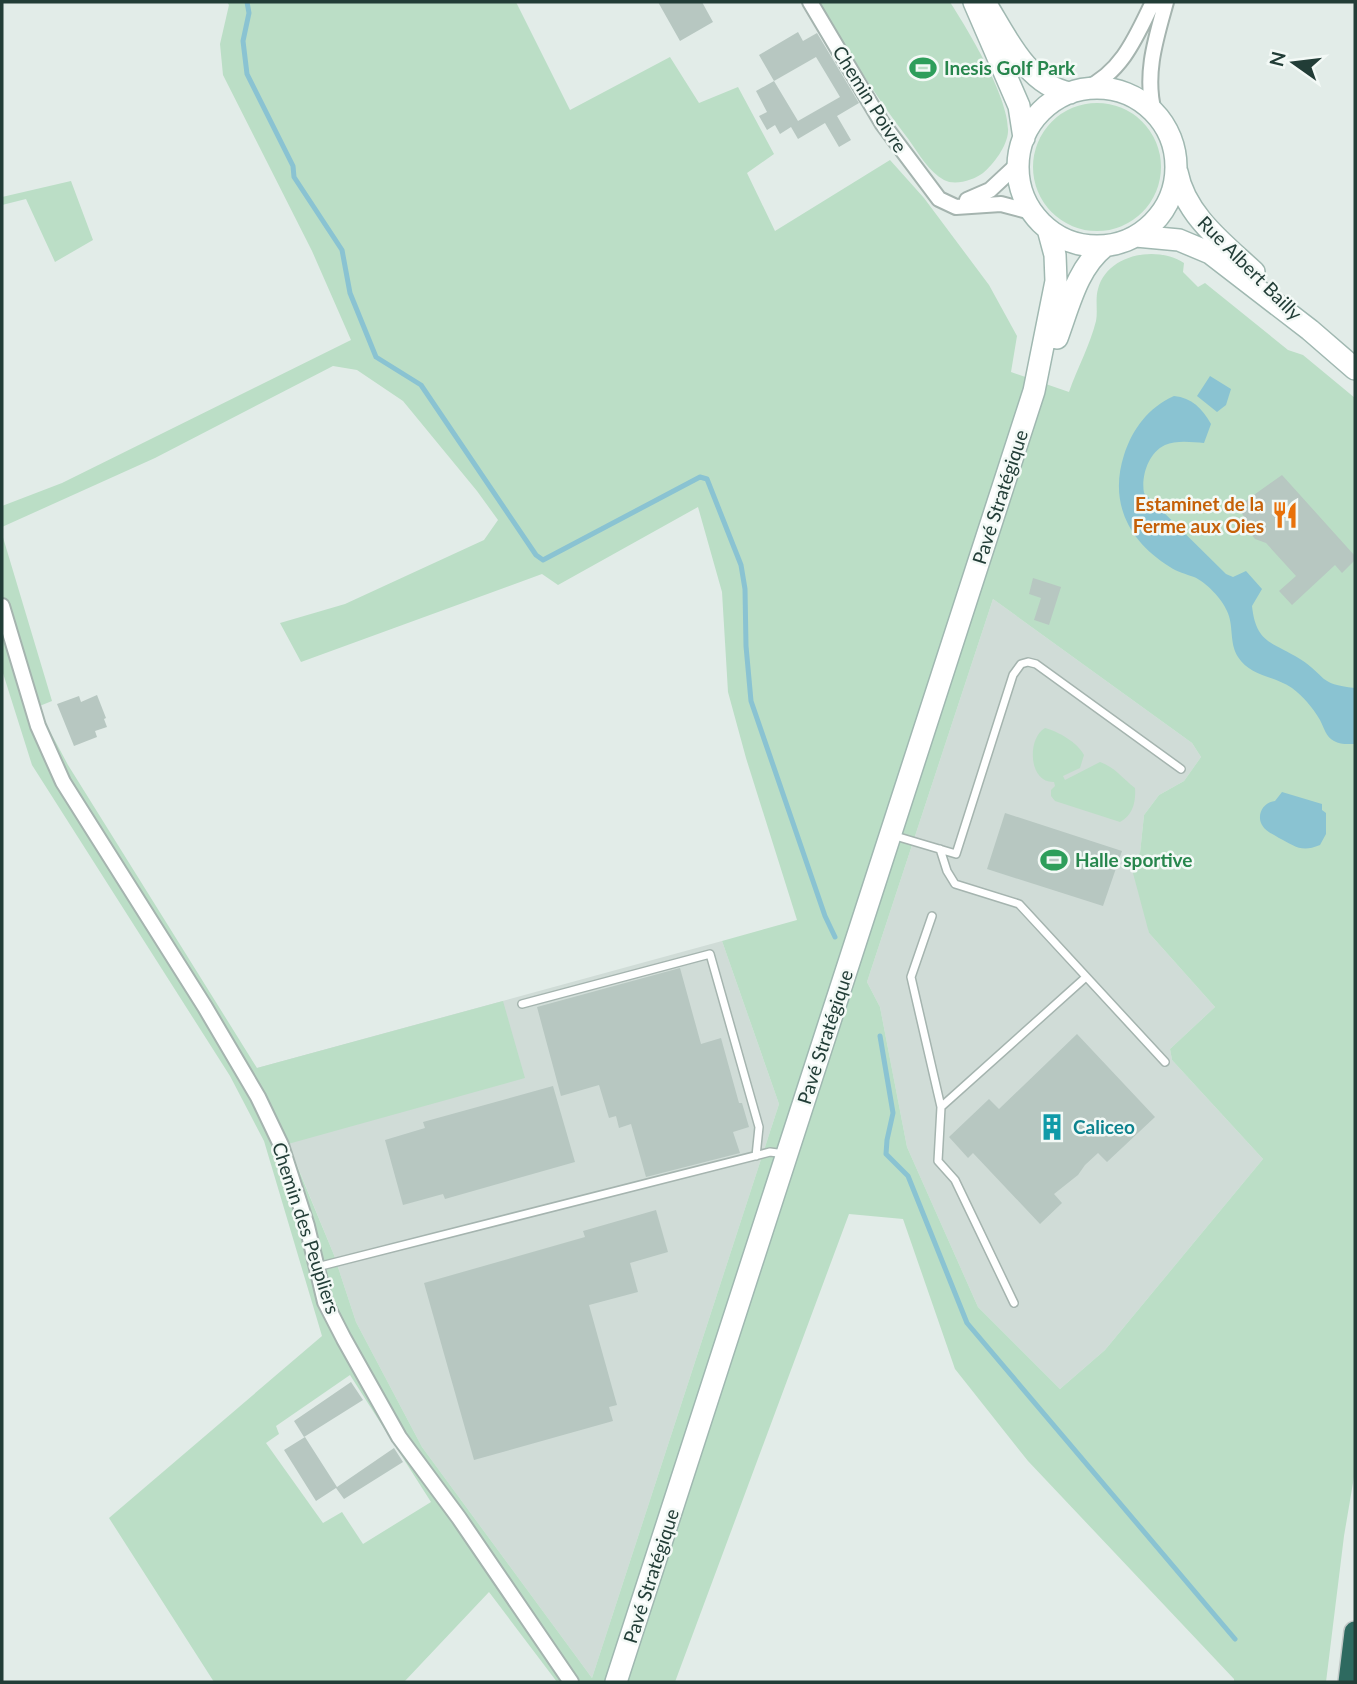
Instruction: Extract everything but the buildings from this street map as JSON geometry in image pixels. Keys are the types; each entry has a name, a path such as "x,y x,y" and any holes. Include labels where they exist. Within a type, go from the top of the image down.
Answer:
{"highway":[{"path":"1349,1682 1355,1632"}],"main road":[{"path":"974,2 1019,106 1024,138"},
{"path":"985,2 1032,72 1048,86 1077,91 1107,88 1128,94 1154,111 1171,137 1177,166 1174,187 1166,207 1153,224 1136,236 1105,246 1075,243 1048,229 1031,212 1021,189 1018,164 1024,138 1039,114 1053,102 1077,91"},
{"name":"Rue Albert Bailly","path":"1177,166 1183,192 1196,214 1310,330"},
{"name":"Pavé Stratégique","path":"1034,391 1056,281 1055,255 1048,229"},
{"name":"Rue Albert Bailly","path":"1136,236 1180,240 1204,250 1310,330 1355,369"},
{"name":"Pavé Stratégique","path":"616,1682 1034,391 1080,278 1089,263 1105,246"}],"street":[{"name":"Chemin Poivre","path":"810,2 882,123 933,194"},
{"path":"1077,91 1101,81 1116,67 1153,2"},
{"path":"1154,111 1150,78 1166,2"},
{"path":"933,194 958,202 978,197 1000,183 1018,164"},
{"path":"933,194 946,204 956,207 1001,204 1031,212"},
{"name":"Chemin des Peupliers","path":"2,606 38,726 63,782 205,1007 258,1097 281,1145 307,1226 325,1301 344,1339 400,1437 571,1682"}],"lane":[{"path":"891,834 956,854 1013,675 1021,664 1028,662 1036,664 1181,769"},
{"path":"940,849 947,871 956,884 1019,904 1166,1062"},
{"path":"932,916 911,977 941,1107 938,1161 955,1180 1014,1303"},
{"path":"522,1004 710,954 759,1127 756,1156"},
{"path":"941,1107 1086,977"},
{"path":"317,1267 770,1152 788,1154"}],"shaded area":[{"path":"993,599 1192,743 1201,757 1184,781 1159,795 1144,815 1140,853 1149,933 1215,1007 1170,1049 1172,1060 1263,1159 1105,1350 1060,1389 978,1307 907,1147 880,1007 867,982"},
{"path":"722,941 779,1104 592,1678 422,1447 356,1322 334,1255 257,1068"}],"green space":[{"path":"227,2 516,2 570,110 670,57 699,103 738,87 774,154 747,173 775,231 890,160 924,198 989,285 1017,336 1011,372 1069,392 1097,317 1097,293 1103,277 1122,261 1147,254 1173,258 1184,263 1183,272 1198,287 1205,283 1288,350 1303,355 1355,398 1355,1471 1326,1682 1234,1682 1028,1461 955,1369 903,1219 849,1214 675,1682 557,1682 489,1592 404,1682 214,1682 109,1518 322,1336 264,1141 230,1076 32,765 2,670 2,534 52,701 37,707 68,765 257,1068 503,1001 525,1078 288,1144 334,1255 356,1322 422,1447 592,1678 779,1104 722,941 797,920 728,692 722,592 698,507 558,585 542,574 301,662 280,623 345,604 484,540 498,520 403,401 357,370 333,366 155,458 2,527 2,506 62,483 351,340 312,251 223,75 220,44 229,5","holes":["993,599 1192,743 1201,757 1184,781 1159,795 1144,815 1140,853 1130,862 1149,933 1215,1007 1170,1049 1172,1060 1263,1159 1105,1350 1060,1389 978,1307 907,1147 880,1007 867,982","350,1375 431,1502 363,1544 342,1512 323,1523 266,1443 279,1434 276,1426"]},
{"name":"Inesis Golf Park","path":"819,2 950,2 986,65 1007,118 1008,132 1005,143 983,173 964,181 948,182 934,172 873,89"},
{"path":"1097,103 1121,108 1142,122 1156,143 1161,167 1156,191 1142,212 1121,226 1097,231 1073,226 1052,212 1038,191 1033,167 1038,143 1052,122 1073,108"},
{"path":"71,181 93,240 55,262 26,199 2,205 2,197"},
{"path":"1045,728 1067,738 1084,755 1080,768 1063,776 1065,780 1100,762 1115,770 1135,788 1133,808 1128,816 1120,822 1055,801 1051,796 1054,782 1039,775 1033,759 1035,741"}],"water":[{"path":"1210,376 1231,389 1226,405 1217,412 1197,396"},
{"path":"1174,396 1196,405 1211,424 1204,443 1169,443 1154,454 1145,473 1144,493 1226,574 1233,577 1246,571 1262,589 1252,606 1257,628 1267,640 1309,665 1328,682 1355,688 1355,744 1342,744 1331,739 1314,711 1296,691 1243,663 1233,646 1229,616 1218,596 1199,579 1176,570 1155,557 1133,533 1121,504 1119,489 1124,455 1143,420 1156,406"},
{"path":"1282,792 1322,804 1322,810 1326,813 1326,834 1320,845 1298,848 1264,827 1260,821 1262,809 1275,801"}],"waterway":[{"path":"247,2 249,13 243,41 247,74 293,166 294,177 342,250 350,293 376,357 421,385 536,555 543,560 700,477 707,479 741,565 745,589 751,701 825,916 835,937"},
{"path":"880,1036 893,1113 886,1154 908,1176 967,1323 1235,1639"}],"place":[{"name":"Inesis Golf Park","path":"923,68"},
{"name":"Estaminet de la Ferme aux Oies","path":"1285,515"},
{"name":"Halle sportive","path":"1054,860"},
{"name":"Caliceo","path":"1052,1127"}]}
